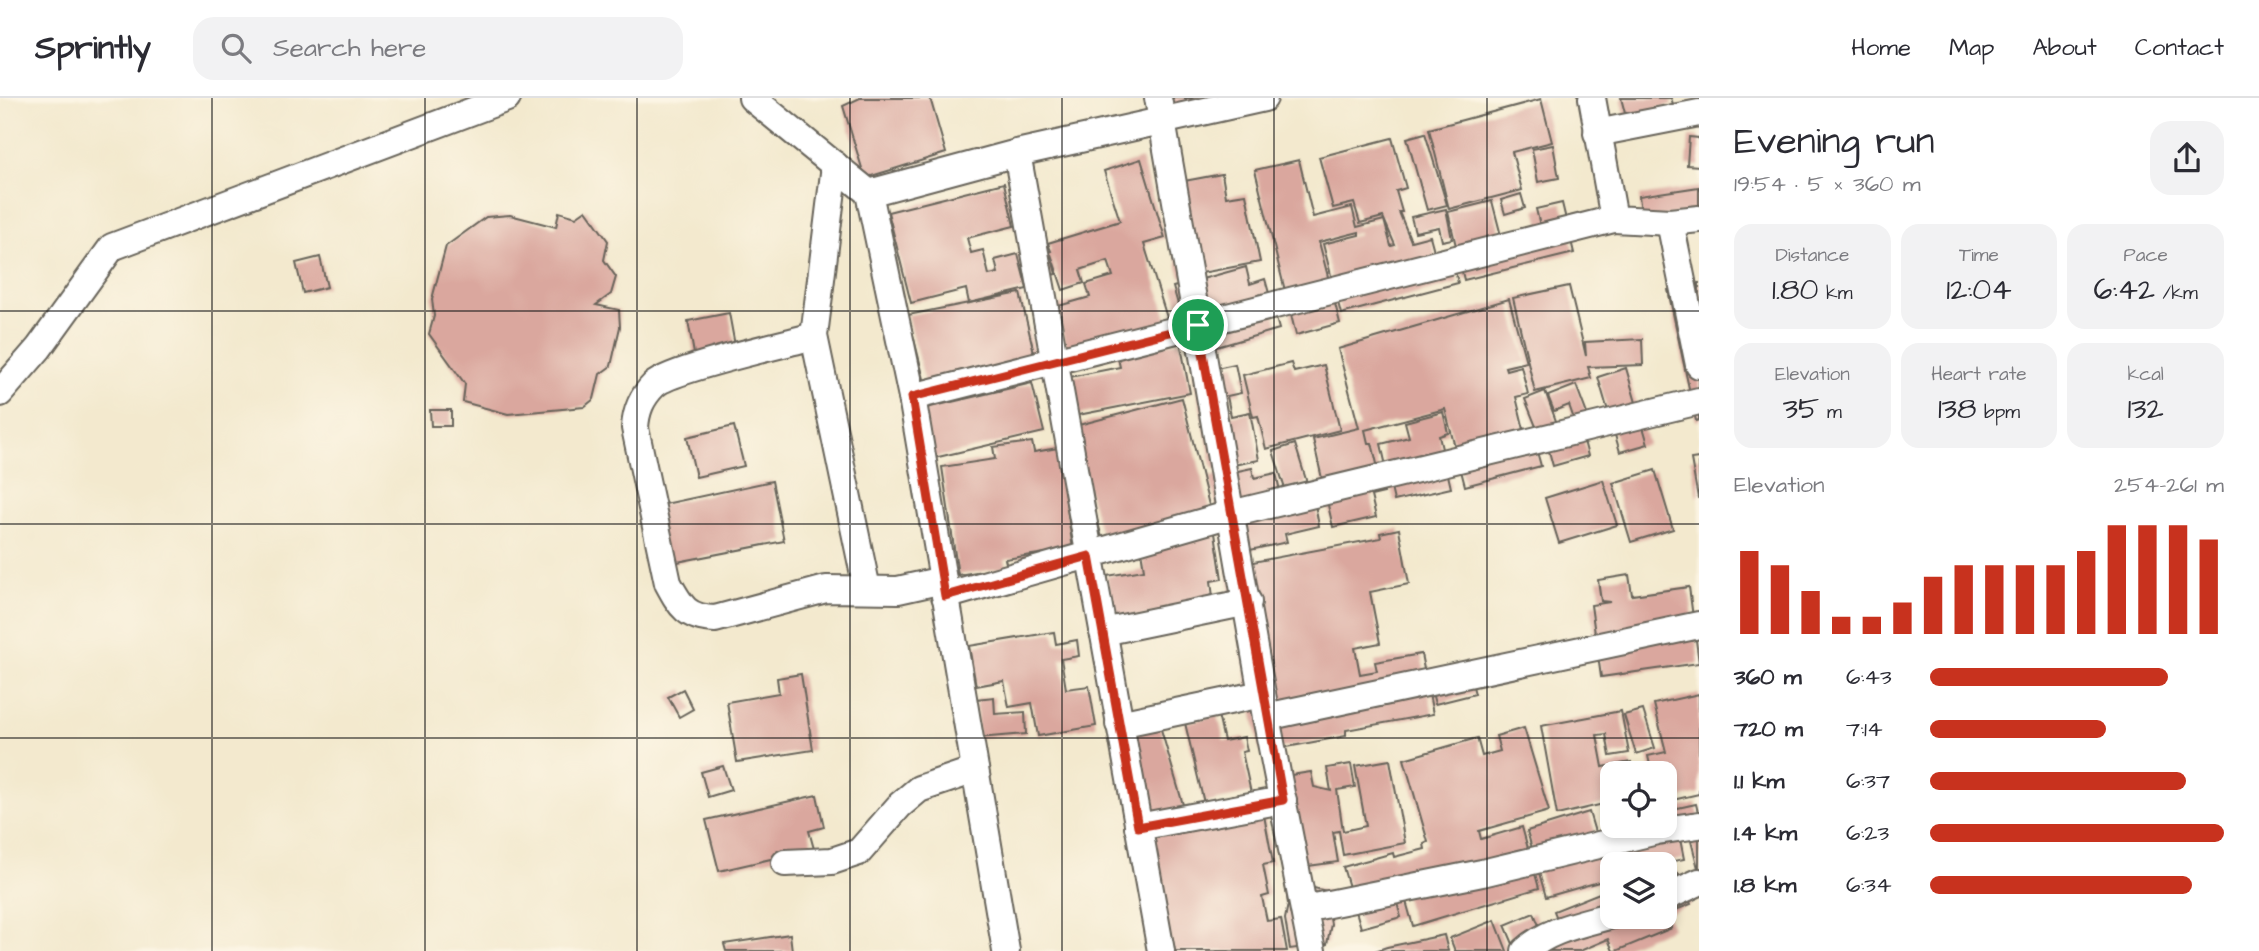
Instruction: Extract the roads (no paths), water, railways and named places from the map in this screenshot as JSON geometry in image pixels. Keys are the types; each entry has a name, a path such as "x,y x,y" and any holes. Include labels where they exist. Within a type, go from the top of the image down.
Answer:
{"street":[{"path":"0,393 39,348 112,247 507,98"},
{"path":"752,98 869,193 912,397 1006,951"},
{"path":"869,193 1017,153 1160,109 1264,98"},
{"path":"1592,98 1614,219"},
{"path":"1160,109 1264,705 1312,951"},
{"path":"1597,133 1699,113"},
{"path":"1017,153 1161,951"},
{"path":"835,165 814,336 867,589"},
{"path":"912,397 1614,219 1670,222 1699,219"},
{"path":"1670,222 1699,365"},
{"path":"814,336 681,372 656,384 637,408 635,428 668,583 680,604 696,618 715,619 826,589 944,588 1089,556 1231,514 1699,401"},
{"path":"1103,632 1248,602"},
{"path":"1119,724 1264,705 1699,625"},
{"path":"785,863 832,861 859,852 900,805 919,789 975,771"},
{"path":"1138,827 1283,800"},
{"path":"1304,909 1482,873 1657,831 1699,825"},
{"path":"1677,892 1699,882"},
{"path":"1525,951 1540,938 1600,918"}]}
